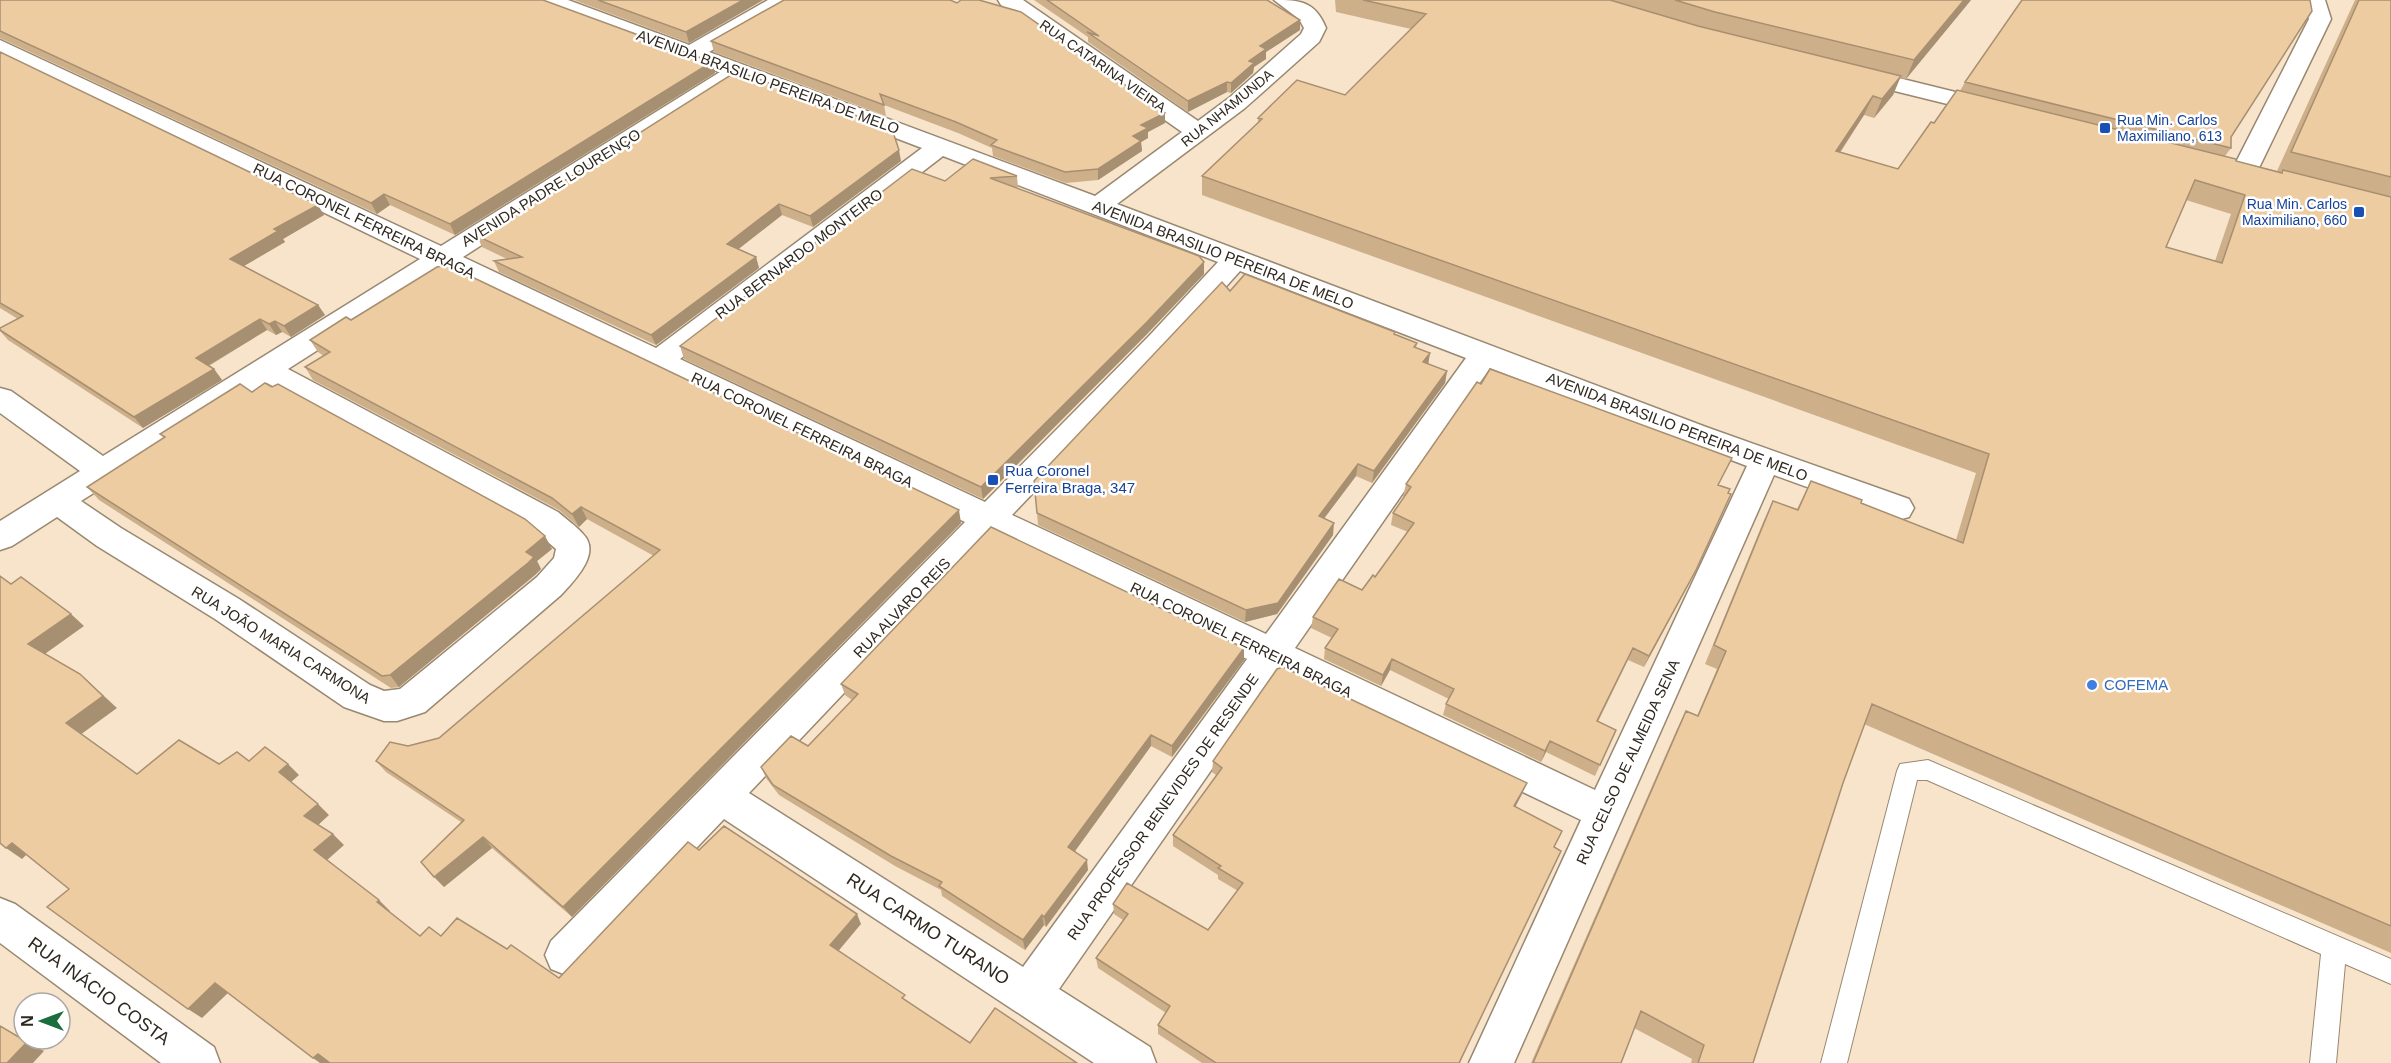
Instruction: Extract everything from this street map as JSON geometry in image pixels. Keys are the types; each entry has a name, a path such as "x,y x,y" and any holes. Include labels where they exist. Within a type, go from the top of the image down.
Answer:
{"street":[{"name":"AVENIDA BRASILIO PEREIRA DE MELO","path":"548,0 940,146 1484,355 1898,508"},
{"path":"690,54 783,0"},
{"name":"RUA NHAMUNDA","path":"1098,206 1237,103 1311,37 1315,28 1314,22 1285,0"},
{"path":"2221,166 2256,175 2320,19 2314,0"},
{"name":"RUA CATARINA VIEIRA","path":"1000,2 1033,16 1198,132"},
{"name":"RUA CORONEL FERREIRA BRAGA","path":"0,47 1605,813"},
{"path":"1837,70 2013,113"},
{"name":"AVENIDA PADRE LOURENÇO","path":"0,537 737,71"},
{"name":"RUA BERNARDO MONTEIRO","path":"658,361 940,146"},
{"name":"RUA ALVARO REIS","path":"566,955 1159,343 1236,259"},
{"name":"RUA PROFESSOR BENEVIDES DE RESENDE","path":"1030,994 1484,355"},
{"name":"RUA JOÃO MARIA CARMONA","path":"57,501 109,537 227,609 357,696 380,707 396,707 412,701 549,586 566,567 574,552 573,544 546,521 265,369"},
{"path":"0,398 103,471"},
{"name":"RUA CELSO DE ALMEIDA SENA","path":"1491,1063 1765,460"},
{"name":"RUA CARMO TURANO","path":"721,796 1134,1063"},
{"name":"RUA INÁCIO COSTA","path":"0,918 198,1063"}],"lane":[{"path":"1834,1063 1908,771 1917,769 1928,770 2391,972"},
{"path":"2324,1063 2334,947"}],"building":[{"path":"0,0 543,0 712,62 450,224 384,194 371,203 0,31"},
{"path":"598,0 743,0 686,32"},
{"path":"784,0 950,0 957,3 961,0 979,0 1021,12 1165,113 1141,125 1148,128 1133,136 1141,141 1098,169 1065,172 991,145 997,140 956,122 880,94 884,105 711,41"},
{"path":"1047,0 1267,0 1300,20 1260,46 1266,49 1249,61 1254,63 1231,83 1227,82 1188,101 1087,32 1099,36"},
{"path":"1363,0 1610,0 1698,26 1901,76 1882,99 1873,96 1836,151 1898,169 1957,90 2236,159 2236,161 2282,173 2283,170 2391,197 2391,926 1872,704 1843,783 1753,1063 1698,1063 1704,1045 1641,1011 1621,1063 1533,1063 1686,711 1698,716 1726,651 1714,645 1773,501 1798,510 1811,481 1963,543 1989,454 1202,176 1262,119 1258,118 1297,80 1345,95 1426,14","holes":["2195,180 2245,195 2222,263 2166,247"]},
{"path":"1675,0 1964,0 1914,60 1715,12"},
{"path":"2022,0 2310,0 2312,11 2231,137 2231,148 1965,82"},
{"path":"2359,0 2391,0 2391,177 2291,152"},
{"path":"0,52 318,205 274,229 278,231 230,259 318,305 284,326 275,321 269,324 260,319 196,358 214,369 134,417 0,330 23,316 0,303"},
{"path":"737,71 892,129 899,150 810,216 779,204 727,244 756,257 651,335 494,261 522,257 477,236"},
{"path":"973,159 1017,176 990,178 1199,256 1204,262 981,487 680,346 912,169 945,181"},
{"path":"447,265 959,510 563,907 483,837 434,877 421,862 464,820 376,761 390,742 408,746 439,738 660,550 581,507 572,514 552,498 305,367 330,352 310,340 346,317 351,320 437,267"},
{"path":"1245,274 1395,332 1394,334 1417,343 1414,347 1430,353 1423,362 1447,371 1374,471 1358,464 1319,516 1334,523 1278,603 1246,610 1037,513 1034,481 1222,282 1230,291"},
{"path":"1490,369 1732,458 1718,485 1730,489 1728,493 1731,494 1696,570 1649,656 1633,648 1597,721 1616,730 1600,765 1550,741 1545,751 1446,704 1454,689 1392,659 1383,675 1325,648 1338,629 1313,617 1339,579 1362,590 1373,575 1375,577 1414,523 1393,513 1411,487 1406,484 1477,382 1481,384"},
{"path":"265,383 272,387 278,384 525,519 545,536 526,552 534,557 390,675 382,676 87,487 165,437 160,434 240,384 252,392"},
{"path":"991,527 1244,648 1172,746 1151,735 1068,847 1087,860 1044,917 1042,915 1023,940 939,886 942,882 891,856 773,785 761,767 791,736 808,746 858,694 841,684"},
{"path":"0,576 11,584 21,577 71,614 28,644 80,674 103,696 66,723 137,774 179,740 219,764 237,752 249,761 265,747 288,764 279,772 318,804 304,816 333,834 314,850 379,900 377,902 420,936 429,927 441,936 457,918 507,949 511,945 559,978 688,842 699,850 724,826 857,914 830,945 905,995 902,998 970,1043 995,1008 1077,1063 330,1063 318,1054 313,1058 215,983 188,1009 47,907 69,889 12,843 6,848 0,843"},
{"path":"1283,667 1527,783 1514,806 1562,831 1554,847 1561,851 1459,1063 1216,1063 1158,1025 1170,1006 1096,958 1128,914 1113,904 1127,883 1208,930 1243,883 1173,835 1222,768 1213,761 1277,669"},
{"path":"0,1026 12,1033 12,1051 18,1051 7,1063 0,1063"}],"place":[{"name":"Rua Min. Carlos Maximiliano, 613","path":"2105,128"},
{"name":"Rua Min. Carlos Maximiliano, 660","path":"2359,212"},
{"name":"Rua Coronel Ferreira Braga, 347","path":"993,480"},
{"name":"COFEMA","path":"2092,685"}]}
